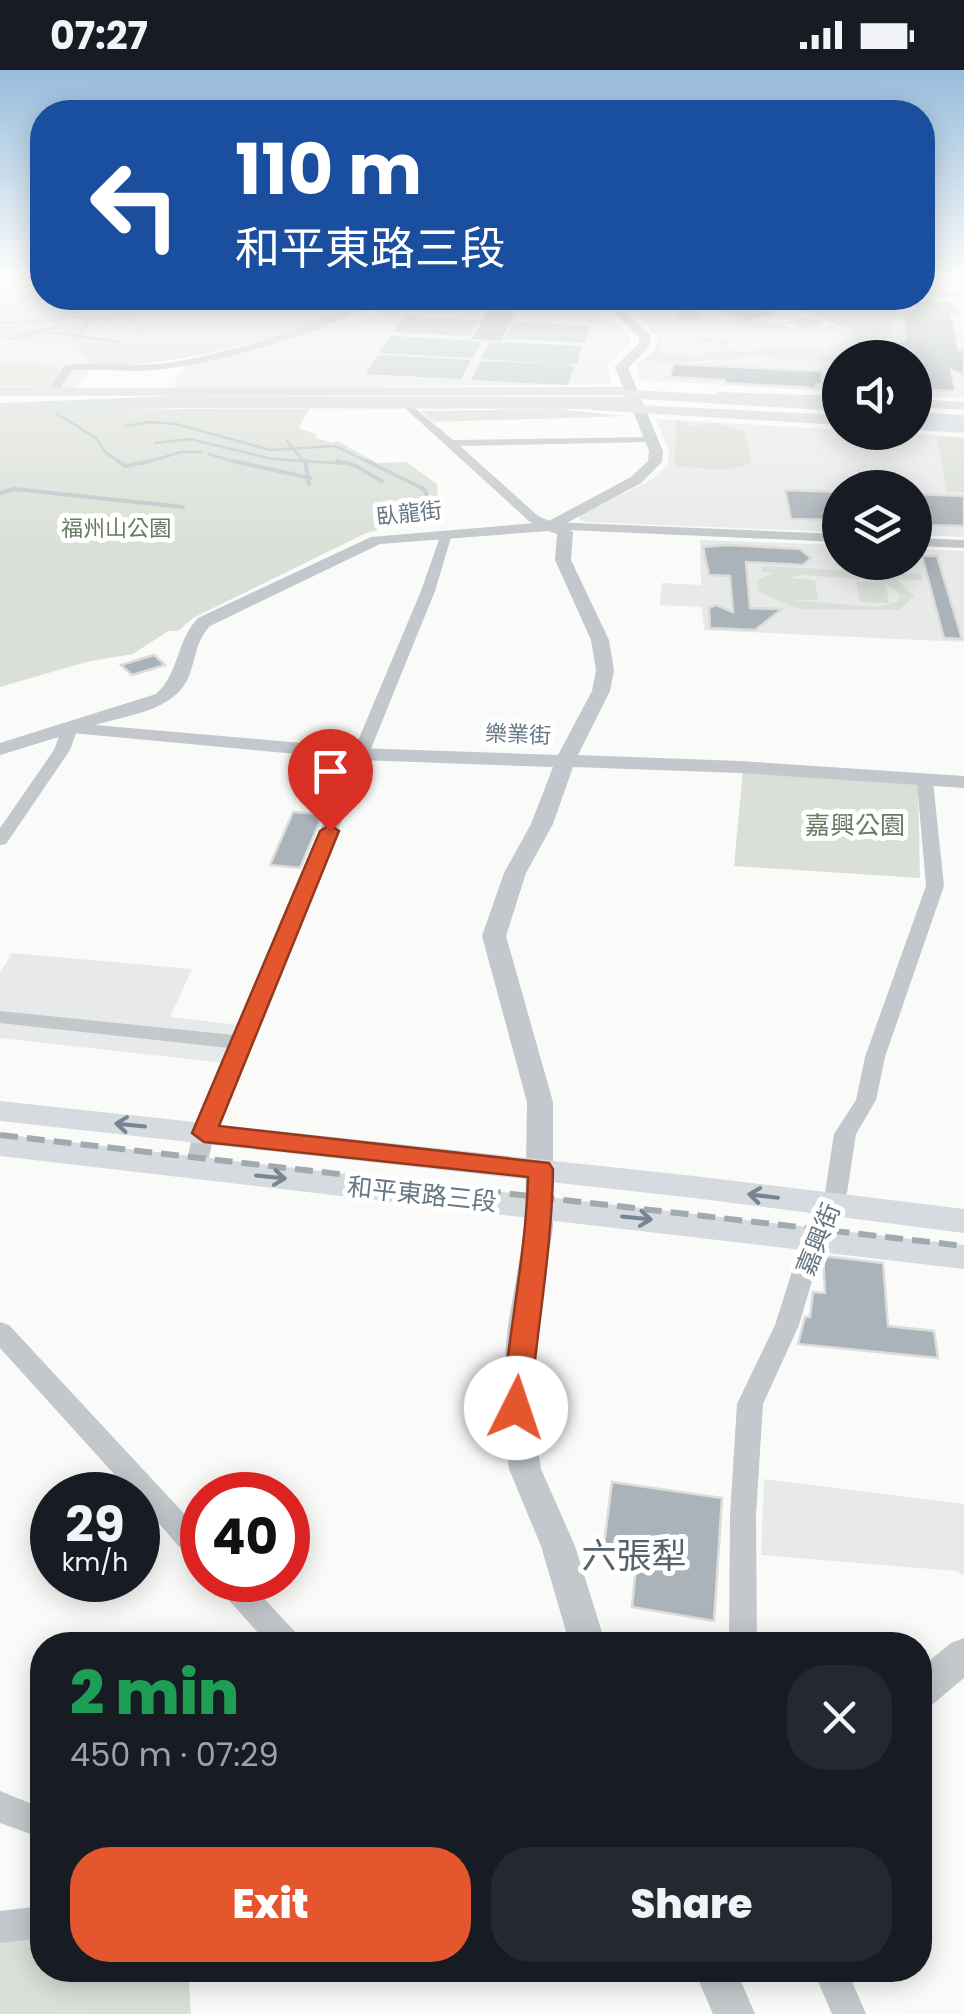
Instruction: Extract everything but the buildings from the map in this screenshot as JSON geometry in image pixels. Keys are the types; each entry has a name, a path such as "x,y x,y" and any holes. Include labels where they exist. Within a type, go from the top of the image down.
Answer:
{"highway":[{"path":"0,407 271,400 636,399"}],"main road":[{"path":"0,392 822,403"},
{"path":"0,407 410,406 636,399 822,415"},
{"path":"932,408 964,409"},
{"path":"932,421 964,420"},
{"path":"932,423 964,428"},
{"name":"和平東路三段","path":"0,1111 540,1169 964,1221"},
{"name":"和平東路三段","path":"0,1145 964,1257"}],"street":[{"path":"57,394 69,367 167,365"},
{"path":"550,526 649,471 655,462 656,451 621,367 623,365"},
{"path":"57,394 86,367"},
{"path":"410,406 534,519 565,532 563,560 605,654 601,691 565,761 542,824 515,873 494,936 540,1102 540,1208 516,1408 526,1469 558,1546 584,1632"},
{"path":"447,442 650,440"},
{"name":"臥龍街","path":"0,748 164,698 174,691 183,674 189,638 204,622 369,542 550,526 822,537"},
{"path":"196,1169 204,1133 428,591 446,534"},
{"path":"932,543 964,544"},
{"path":"0,840 62,750 70,728"},
{"name":"樂業街","path":"70,728 359,754 740,767 964,782"},
{"name":"嘉興街","path":"743,1632 743,1515 750,1404 787,1325 814,1237 832,1204 844,1134 866,1100 875,1057 935,886 925,782"},
{"path":"0,1017 242,1043"},
{"path":"0,1332 180,1528"},
{"path":"249,1602 276,1632"},
{"path":"932,1682 964,1655"},
{"path":"0,1807 30,1818"},
{"path":"0,1927 30,1923"},
{"path":"719,1982 734,2014"}],"shaded area":[{"path":"0,365 94,365 75,390 0,388"},
{"path":"185,365 607,365 612,384 182,389 173,386"},
{"path":"372,365 469,365 461,379 366,374"},
{"path":"479,365 574,367 568,385 471,380"},
{"path":"636,365 822,365 822,391 640,380"},
{"path":"932,365 964,365 964,398 932,397"},
{"path":"656,419 822,429 822,450 932,450 932,435 964,437 964,537 932,536 932,470 822,470 822,531 579,519 579,515 651,480 668,465 669,451"},
{"path":"700,540 822,544 822,580 932,580 932,550 964,551 964,642 704,630 702,607 660,605 662,583 701,585"},
{"path":"12,953 192,969 170,1017 240,1025 224,1063 0,1038 0,973"},
{"path":"764,1479 964,1504 964,1576 956,1571 761,1555"}],"green space":[{"path":"0,365 52,365 61,372 49,388 0,384"},
{"name":"福州山公園","path":"310,409 298,428 332,443 338,441 377,463 406,462 437,484 438,506 420,517 364,534 193,618 178,631 168,631 133,654 86,662 0,687 0,412"},
{"path":"555,409 627,416 433,422 421,411"},
{"path":"676,421 686,421 688,427 714,423 745,431 751,463 721,469 675,467"},
{"path":"937,437 964,439 964,492 947,492"},
{"path":"761,566 822,569 822,576 788,578 815,580 818,600 790,600 877,607 897,602 901,595 885,582 889,603 860,602 856,582 884,581 870,580 897,580 914,596 899,610 798,609 757,591 759,579 773,573 762,572"},
{"name":"嘉興公園","path":"743,770 918,781 920,878 734,866"},
{"path":"30,1928 30,1982 189,1982 191,2014 0,2014 0,1934 8,1929"}],"waterway":[{"path":"56,413 96,438 105,452 122,464"},
{"path":"126,426 148,422 176,424 270,450 293,449"},
{"path":"155,443 190,439 272,459 304,461"},
{"path":"287,441 293,449"},
{"path":"293,449 335,446 372,464"},
{"path":"293,449 304,461"},
{"path":"141,464 181,452 202,452"},
{"path":"209,454 241,464"},
{"path":"118,461 125,466 150,461"},
{"path":"233,461 308,478"},
{"path":"305,461 349,464"},
{"path":"337,461 354,465 382,481"},
{"path":"367,461 424,489 429,499 416,513"},
{"path":"305,463 308,478"},
{"path":"308,478 309,484"},
{"path":"0,493 14,489 183,507"}],"railway":[{"path":"0,1135 964,1246"}],"district":[{"name":"六張犁","path":"634,1556"}],"route":[{"path":"330,831 204,1133 540,1169 539,1226 523,1326 516,1408"}]}
